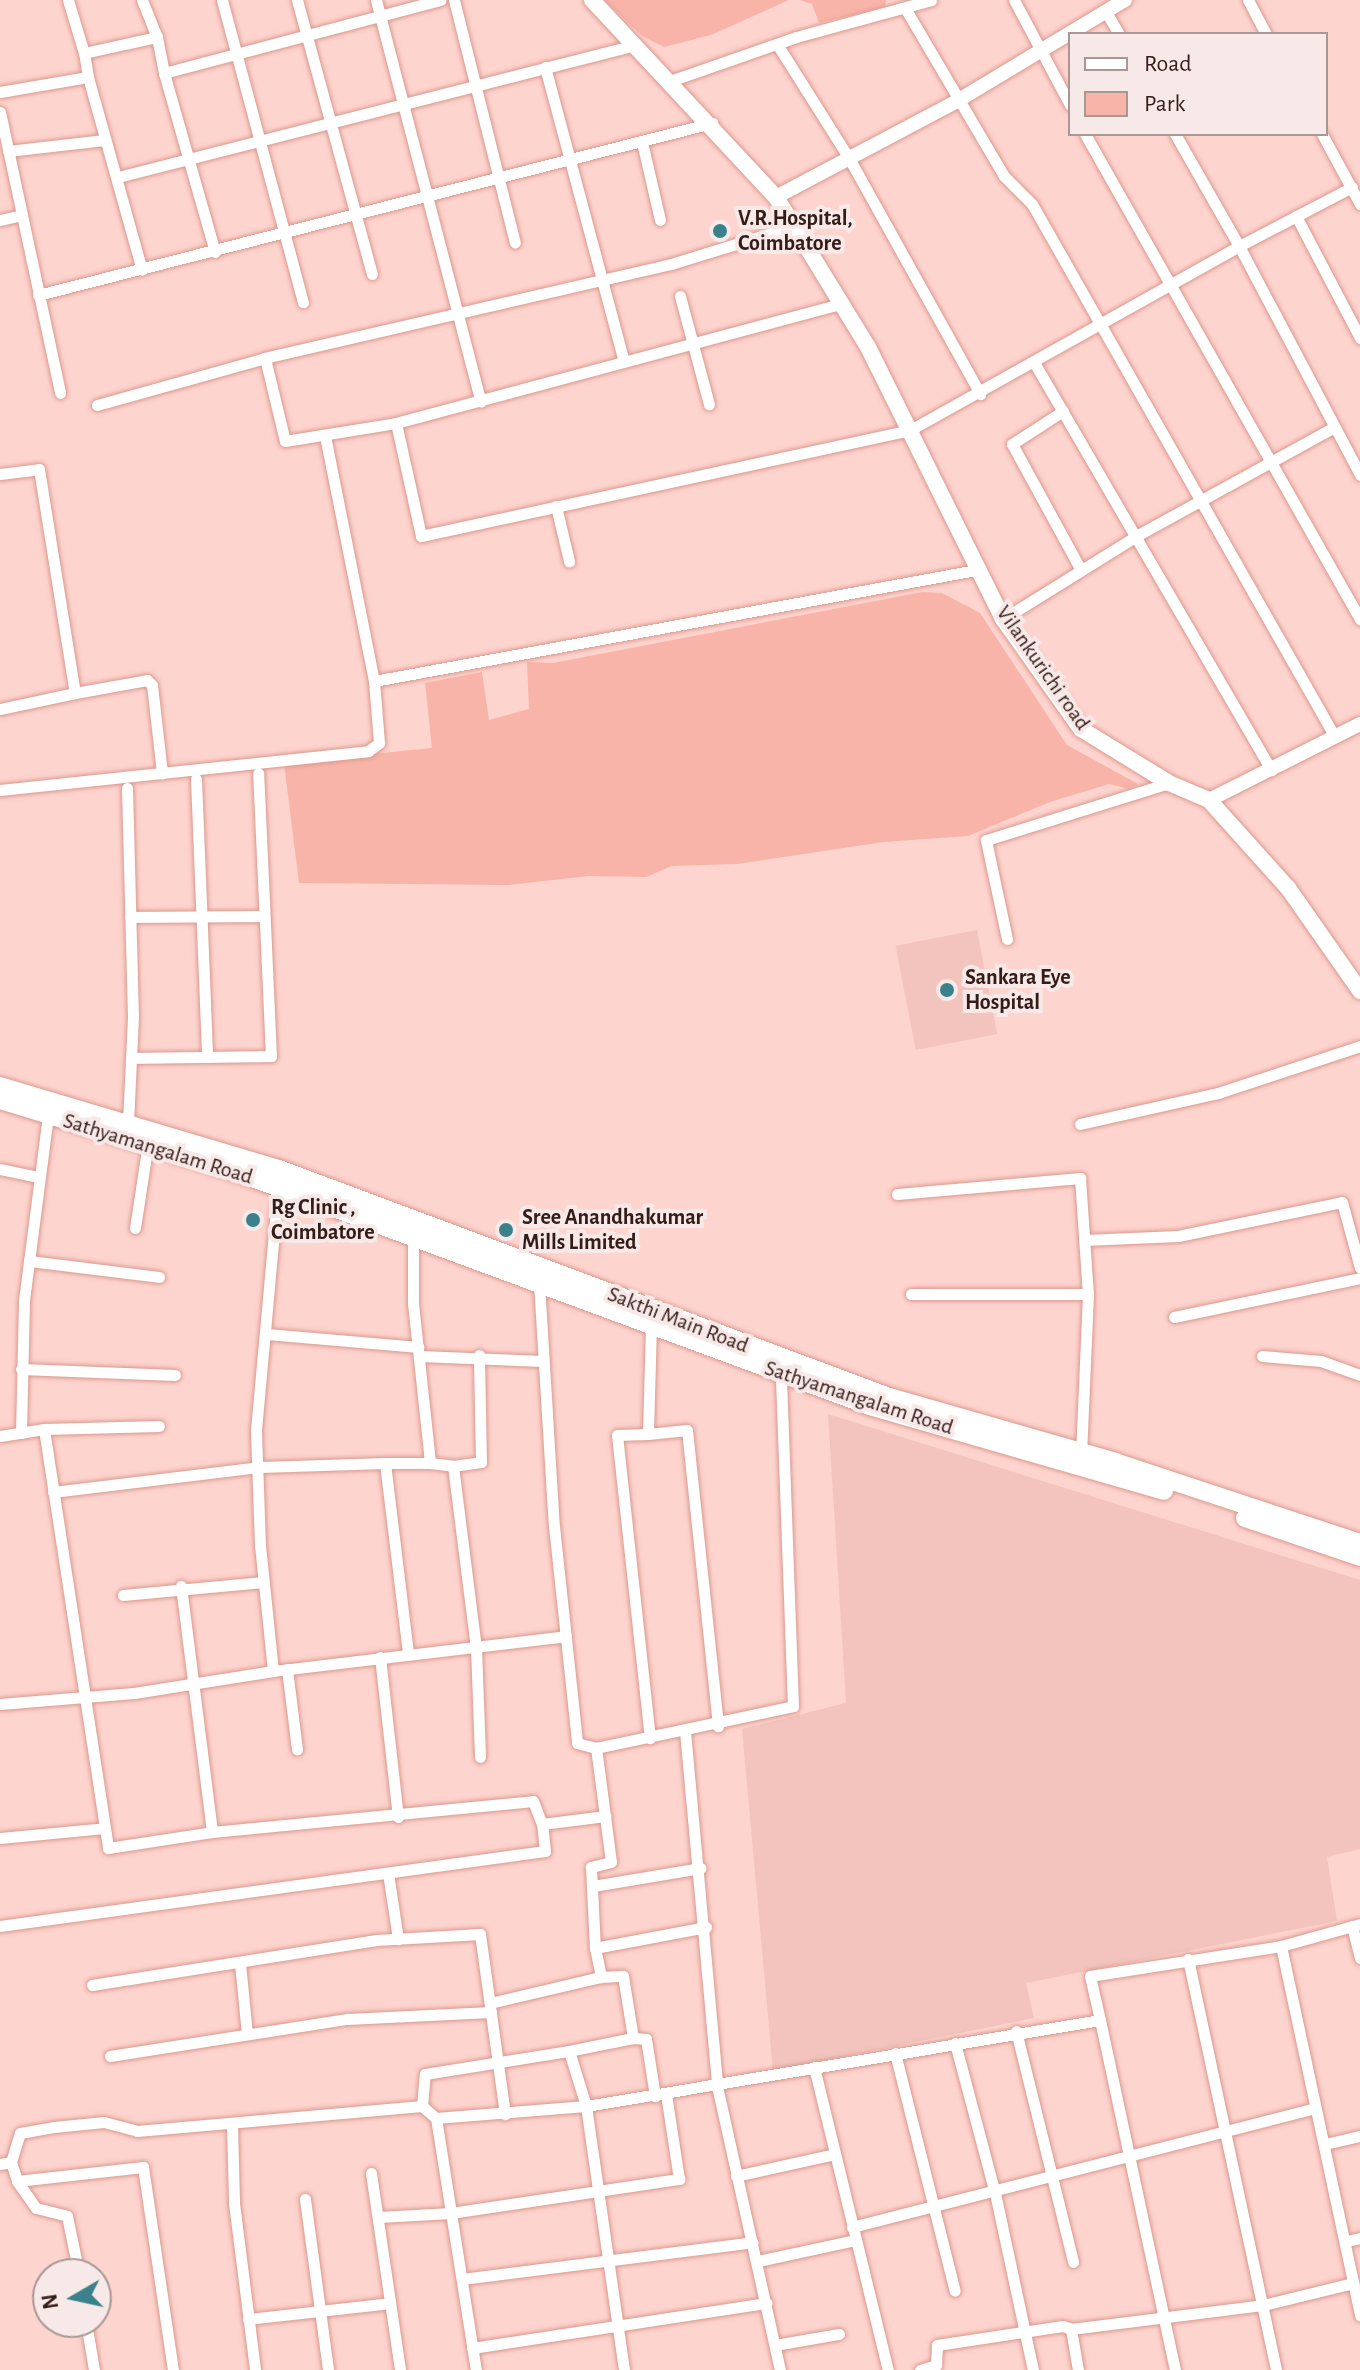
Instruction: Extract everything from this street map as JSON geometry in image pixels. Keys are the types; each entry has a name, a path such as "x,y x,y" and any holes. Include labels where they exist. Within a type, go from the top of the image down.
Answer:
{"highway":[{"name":"Sakthi Main Road","path":"0,1086 128,1122 810,1369 1360,1543"},
{"name":"Sathyamangalam Road","path":"0,1100 260,1172 278,1187 870,1406 1174,1493 1360,1557"}],"main road":[{"name":"Vilankurichi road","path":"592,0 712,123 776,197 868,347 981,569 1003,619 1081,729 1169,783 1209,800 1288,888 1360,991"}],"street":[{"path":"68,0 142,270"},
{"path":"142,0 157,37 187,161 215,252"},
{"path":"222,0 303,302"},
{"path":"297,0 372,274"},
{"path":"376,0 481,402"},
{"path":"164,73 237,50 441,0"},
{"path":"454,0 496,177 515,242"},
{"path":"670,81 777,44 931,0"},
{"path":"1014,0 1068,101"},
{"path":"776,197 959,100 1039,49 1125,0"},
{"path":"1248,0 1265,32"},
{"path":"905,8 1004,176 1032,204 1335,737"},
{"path":"1105,10 1118,32"},
{"path":"84,53 157,37"},
{"path":"777,44 850,160 980,394"},
{"path":"118,177 187,161 329,120 635,45"},
{"path":"545,67 624,362"},
{"path":"0,92 88,77"},
{"path":"0,112 60,393"},
{"path":"38,295 712,123"},
{"path":"1086,136 1167,286 1360,619"},
{"path":"1176,136 1239,246 1360,475"},
{"path":"1323,136 1360,204"},
{"path":"8,151 104,140"},
{"path":"642,142 660,220"},
{"path":"396,423 421,536 910,430 1035,364 1101,322 1239,246 1352,187"},
{"path":"0,220 22,215"},
{"path":"1296,216 1360,338"},
{"path":"97,405 265,358 671,264 794,226"},
{"path":"680,296 709,404"},
{"path":"265,358 285,441 396,423 481,402 843,303"},
{"path":"1035,364 1138,535 1271,770"},
{"path":"1063,411 1012,444 1081,570"},
{"path":"1003,619 1138,535 1333,428"},
{"path":"0,790 368,751 382,732 325,435"},
{"path":"0,474 39,469 75,693"},
{"path":"556,506 569,561"},
{"path":"374,681 981,569"},
{"path":"0,709 147,680 152,685 162,773"},
{"path":"1209,800 1360,724"},
{"path":"131,1058 271,1056 262,916 258,773"},
{"path":"196,779 207,1057"},
{"path":"1007,939 986,840 1169,783"},
{"path":"127,788 131,1058 128,1122"},
{"path":"130,917 262,916"},
{"path":"1080,1124 1218,1093 1360,1046"},
{"path":"21,1433 21,1369 29,1261 48,1115"},
{"path":"135,1228 148,1143"},
{"path":"0,1169 39,1177"},
{"path":"897,1194 1080,1178 1088,1294 1081,1453"},
{"path":"273,1671 263,1582 256,1430 278,1187"},
{"path":"1084,1240 1178,1236 1342,1202 1360,1268"},
{"path":"413,1236 419,1351 430,1463"},
{"path":"29,1261 159,1277"},
{"path":"1174,1317 1360,1278"},
{"path":"539,1283 543,1361 577,1743 596,1748 718,1726 793,1706 781,1373"},
{"path":"911,1294 1088,1294"},
{"path":"648,1434 651,1325"},
{"path":"267,1334 543,1361"},
{"path":"53,1492 260,1467 385,1463 453,1466 481,1462 479,1355"},
{"path":"1262,1356 1321,1361 1360,1375"},
{"path":"21,1369 175,1375"},
{"path":"0,1436 44,1429 159,1426"},
{"path":"0,1926 545,1851 542,1824 533,1801 398,1817 212,1832 108,1848 88,1695 44,1429"},
{"path":"650,1738 617,1435 687,1430 718,1726"},
{"path":"385,1463 408,1654"},
{"path":"453,1466 476,1647 480,1757"},
{"path":"123,1595 181,1586 263,1582"},
{"path":"181,1586 212,1832"},
{"path":"1,1700 134,1693 287,1669 566,1636"},
{"path":"380,1657 398,1817"},
{"path":"287,1669 297,1749"},
{"path":"685,1731 701,1868 717,2086 780,2370"},
{"path":"596,1748 611,1862 591,1867 595,1948 601,1977"},
{"path":"542,1824 605,1816"},
{"path":"0,1838 105,1828"},
{"path":"593,1886 701,1868"},
{"path":"388,1873 398,1939"},
{"path":"1175,2370 1090,1976 1281,1946 1356,1925 1360,1958"},
{"path":"595,1948 706,1927"},
{"path":"92,1985 398,1939 480,1934 505,2114"},
{"path":"1281,1946 1314,2108 1347,2241 1360,2316"},
{"path":"1188,1959 1276,2370"},
{"path":"240,1963 247,2034"},
{"path":"110,2056 347,2019 490,2008 601,1977 623,1976 633,2038"},
{"path":"436,2118 586,2106 717,2086 1016,2031 1100,2020"},
{"path":"1016,2031 1073,2262"},
{"path":"379,2217 451,2213 679,2179 646,2039 633,2038 498,2065 425,2074 422,2106"},
{"path":"955,2043 995,2193 1033,2370"},
{"path":"569,2051 586,2106 624,2370"},
{"path":"895,2053 955,2291"},
{"path":"814,2067 888,2370"},
{"path":"76,2258 67,2216 36,2208 5,2163 20,2133 104,2122 137,2131 232,2125 422,2106 436,2118 476,2370"},
{"path":"758,2261 854,2234 934,2206 995,2193 1314,2108"},
{"path":"232,2125 234,2203 255,2370"},
{"path":"1325,2144 1360,2136"},
{"path":"736,2176 835,2154"},
{"path":"17,2181 143,2167 173,2370"},
{"path":"371,2173 400,2370"},
{"path":"305,2199 328,2370"},
{"path":"1347,2241 1360,2238"},
{"path":"462,2279 609,2257 753,2242"},
{"path":"920,2370 938,2363 937,2345 1025,2331 1071,2329 1263,2305 1353,2283"},
{"path":"248,2319 390,2303"},
{"path":"472,2348 618,2323 767,2303"},
{"path":"1071,2329 1078,2370"},
{"path":"775,2345 839,2334"},
{"path":"89,2338 94,2370"}],"shaded area":[{"name":"Sankara Eye Hospital","path":"977,930 997,1034 916,1050 896,946"},
{"path":"828,1414 1360,1580 1360,1849 1327,1857 1337,1921 1026,1983 1034,2018 773,2071 742,1729 846,1703"}],"green space":[{"path":"604,0 789,0 711,35 664,47 642,36"},
{"path":"800,0 886,0 885,7 819,23 812,4"},
{"path":"922,592 942,593 980,613 1067,745 1138,784 1129,789 1109,784 1050,802 968,836 883,842 737,864 672,866 646,877 589,876 508,885 299,883 284,763 432,748 425,683 482,672 489,720 529,709 527,662 553,663"}],"place":[{"name":"V.R.Hospital, Coimbatore","path":"720,231"},
{"name":"Sankara Eye Hospital","path":"947,990"},
{"name":"Rg Clinic , Coimbatore","path":"253,1220"},
{"name":"Sree Anandhakumar Mills Limited","path":"506,1230"}]}
